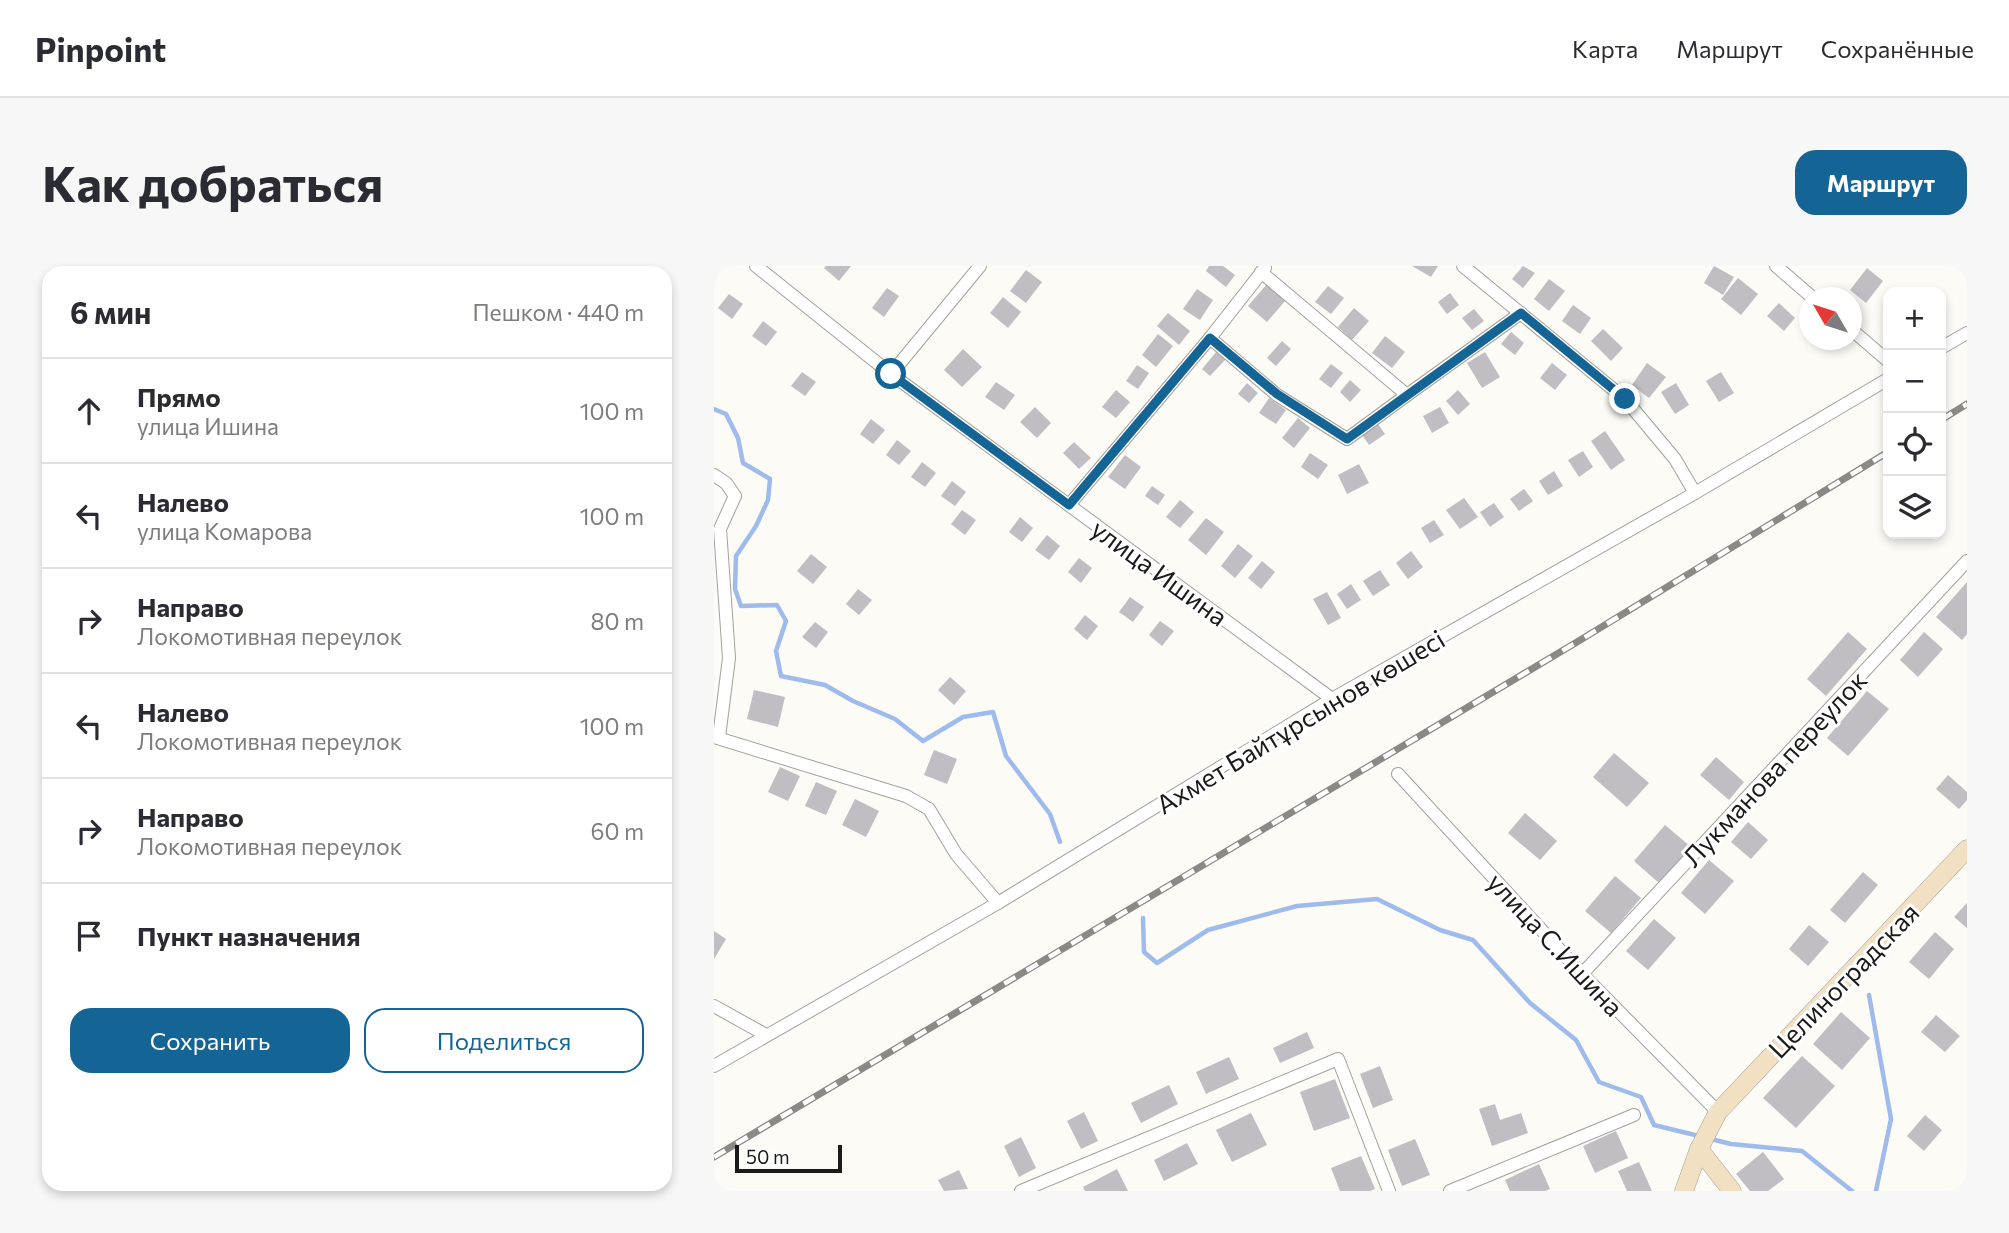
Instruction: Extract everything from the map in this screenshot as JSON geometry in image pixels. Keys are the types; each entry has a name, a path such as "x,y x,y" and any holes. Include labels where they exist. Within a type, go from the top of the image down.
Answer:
{"street":[{"name":"улица Ишина","path":"756,266 891,374 1332,699"},
{"path":"891,374 980,266"},
{"path":"1463,266 1625,399 1675,459 1695,493"},
{"path":"1776,266 1800,287"},
{"path":"1069,505 1210,338 1263,269 1407,395"},
{"path":"1210,338 1277,394 1347,439 1521,313"},
{"path":"1946,345 1967,333"},
{"path":"1862,339 1883,357"},
{"name":"Ахмет Байтұрсынов көшесі","path":"714,1066 998,903 1332,699 1695,493 1883,382"},
{"path":"714,475 726,483 735,496 720,529 729,658 716,737 906,796 929,809 956,854 998,903"},
{"name":"Лукманова переулок","path":"1582,974 1967,561"},
{"name":"улица С.Ишина","path":"1398,774 1582,974 1718,1112"},
{"name":"Целиноградская","path":"1699,1149 1718,1112 1967,849"},
{"path":"714,1006 766,1035"},
{"path":"1021,1191 1338,1059 1389,1191"},
{"path":"1450,1191 1634,1115"},
{"path":"1684,1191 1699,1149"},
{"path":"1699,1149 1732,1191"}],"building":[{"path":"851,266 839,281 824,268"},
{"path":"1209,266 1223,266 1235,275 1226,287 1206,271"},
{"path":"1412,266 1438,266 1431,277"},
{"path":"1523,266 1535,273 1523,288 1512,279"},
{"path":"1714,266 1734,277 1723,295 1704,283"},
{"path":"1867,268 1883,281 1866,303 1862,300 1862,287 1852,287"},
{"path":"1026,270 1042,282 1026,303 1010,291"},
{"path":"1738,278 1758,294 1741,315 1721,299"},
{"path":"1549,279 1565,291 1549,311 1534,299"},
{"path":"1267,284 1286,300 1267,322 1248,306"},
{"path":"1328,286 1344,298 1331,314 1315,302"},
{"path":"887,288 899,296 884,317 872,308"},
{"path":"1197,289 1213,300 1200,320 1183,309"},
{"path":"1450,293 1459,305 1447,314 1438,302"},
{"path":"729,294 743,304 732,319 718,308"},
{"path":"1003,297 1021,312 1008,328 990,313"},
{"path":"1779,303 1795,318 1784,331 1767,316"},
{"path":"1573,305 1591,318 1580,334 1562,321"},
{"path":"1354,308 1369,321 1352,340 1338,327"},
{"path":"1474,309 1484,321 1472,330 1462,318"},
{"path":"1168,313 1190,331 1179,345 1157,326"},
{"path":"763,321 777,332 766,346 752,336"},
{"path":"1603,329 1623,348 1611,361 1591,341"},
{"path":"1511,332 1524,343 1515,355 1501,344"},
{"path":"1158,334 1173,346 1156,367 1142,355"},
{"path":"1385,336 1405,352 1392,368 1372,353"},
{"path":"1282,341 1291,349 1276,366 1267,358"},
{"path":"963,349 982,367 962,387 944,370"},
{"path":"1217,351 1226,359 1210,376 1202,369"},
{"path":"1485,352 1500,377 1482,388 1467,363"},
{"path":"1552,363 1567,375 1555,390 1540,378"},
{"path":"1647,363 1666,377 1649,398 1632,385"},
{"path":"1331,364 1343,373 1331,388 1319,379"},
{"path":"1137,365 1149,373 1138,389 1126,381"},
{"path":"802,372 816,382 805,396 791,386"},
{"path":"1721,372 1734,393 1719,402 1706,381"},
{"path":"1350,380 1361,390 1350,402 1340,392"},
{"path":"996,382 1015,395 1004,410 985,397"},
{"path":"1247,383 1258,393 1249,403 1238,394"},
{"path":"1676,383 1689,405 1675,414 1661,392"},
{"path":"1116,390 1130,402 1116,418 1102,407"},
{"path":"1458,390 1470,404 1458,415 1446,401"},
{"path":"1269,398 1286,410 1276,424 1259,413"},
{"path":"1035,407 1051,423 1037,438 1020,422"},
{"path":"1440,407 1449,423 1432,433 1423,416"},
{"path":"1298,418 1310,428 1294,448 1282,438"},
{"path":"871,419 885,430 873,444 860,434"},
{"path":"1376,421 1385,434 1369,445 1360,432"},
{"path":"1605,431 1625,460 1611,470 1591,441"},
{"path":"897,440 911,451 899,465 886,455"},
{"path":"1074,442 1091,458 1079,469 1063,453"},
{"path":"1583,451 1593,467 1579,477 1568,460"},
{"path":"1310,453 1328,465 1318,479 1301,467"},
{"path":"1125,455 1141,467 1125,489 1108,477"},
{"path":"922,462 936,473 925,487 911,477"},
{"path":"1359,464 1369,483 1347,494 1338,475"},
{"path":"1554,471 1563,486 1548,495 1539,481"},
{"path":"952,481 966,492 955,506 941,496"},
{"path":"1152,486 1165,495 1158,505 1145,496"},
{"path":"1524,489 1533,501 1519,511 1510,499"},
{"path":"1464,498 1478,517 1460,529 1446,510"},
{"path":"1180,500 1194,512 1180,528 1166,517"},
{"path":"1494,503 1504,517 1490,527 1480,512"},
{"path":"962,510 976,520 965,535 951,524"},
{"path":"1020,517 1033,528 1022,542 1009,532"},
{"path":"1206,518 1224,532 1206,555 1188,540"},
{"path":"1434,520 1444,535 1430,543 1421,528"},
{"path":"1047,535 1060,546 1049,560 1035,550"},
{"path":"1238,544 1253,556 1235,578 1221,566"},
{"path":"1411,551 1423,567 1408,579 1396,563"},
{"path":"811,554 827,567 813,584 797,571"},
{"path":"1079,558 1092,568 1081,583 1068,572"},
{"path":"1262,561 1275,572 1261,589 1248,578"},
{"path":"1380,570 1390,585 1373,596 1363,581"},
{"path":"1967,582 1967,634 1962,640 1936,617"},
{"path":"1351,584 1361,600 1347,609 1337,594"},
{"path":"858,589 872,600 859,615 846,604"},
{"path":"1327,592 1341,618 1328,625 1313,599"},
{"path":"1130,597 1144,607 1133,622 1119,612"},
{"path":"1085,615 1098,626 1087,640 1074,629"},
{"path":"1160,621 1174,631 1162,646 1149,635"},
{"path":"815,622 828,632 816,648 802,637"},
{"path":"1848,632 1867,649 1826,696 1807,679"},
{"path":"1924,632 1943,649 1918,677 1900,660"},
{"path":"950,677 966,691 954,705 938,690"},
{"path":"754,690 785,697 778,727 747,719"},
{"path":"1867,691 1889,709 1848,756 1827,738"},
{"path":"934,750 957,759 947,784 924,775"},
{"path":"1614,753 1649,783 1627,807 1593,777"},
{"path":"1716,757 1744,782 1729,800 1700,775"},
{"path":"780,767 800,776 788,801 768,792"},
{"path":"1948,775 1967,792 1967,800 1959,809 1936,789"},
{"path":"816,782 837,791 826,815 805,806"},
{"path":"855,799 879,811 866,837 842,825"},
{"path":"1525,813 1557,841 1540,860 1508,833"},
{"path":"1748,822 1768,840 1751,859 1731,842"},
{"path":"1665,825 1691,847 1659,883 1634,861"},
{"path":"1709,860 1734,881 1705,914 1681,893"},
{"path":"1863,872 1878,885 1845,923 1830,910"},
{"path":"1615,876 1641,898 1611,933 1585,911"},
{"path":"1967,903 1967,928 1954,917"},
{"path":"1654,919 1676,938 1648,970 1626,951"},
{"path":"1809,925 1829,942 1808,966 1789,949"},
{"path":"714,931 726,939 714,959"},
{"path":"1935,932 1954,949 1929,979 1909,962"},
{"path":"1841,1012 1870,1038 1842,1070 1813,1044"},
{"path":"1936,1015 1960,1036 1945,1052 1921,1032"},
{"path":"1307,1032 1314,1048 1280,1063 1273,1048"},
{"path":"1802,1056 1835,1086 1796,1128 1763,1098"},
{"path":"1229,1057 1239,1079 1206,1094 1196,1072"},
{"path":"1380,1066 1393,1100 1373,1108 1360,1074"},
{"path":"1335,1079 1350,1118 1314,1131 1300,1092"},
{"path":"1169,1085 1178,1104 1141,1123 1131,1103"},
{"path":"1495,1104 1500,1120 1521,1113 1528,1133 1492,1146 1479,1109"},
{"path":"1084,1112 1098,1141 1081,1149 1067,1121"},
{"path":"1251,1113 1267,1145 1232,1162 1216,1130"},
{"path":"1925,1115 1942,1130 1924,1151 1907,1136"},
{"path":"1616,1131 1628,1158 1595,1173 1583,1146"},
{"path":"1021,1137 1036,1168 1019,1177 1004,1146"},
{"path":"1415,1139 1430,1175 1402,1186 1388,1150"},
{"path":"1187,1143 1198,1164 1164,1181 1154,1160"},
{"path":"1763,1152 1784,1179 1768,1191 1750,1191 1736,1174"},
{"path":"1361,1156 1375,1189 1340,1191 1331,1168"},
{"path":"1639,1162 1652,1191 1627,1191 1618,1171"},
{"path":"1539,1164 1550,1189 1510,1191 1505,1180"},
{"path":"1117,1169 1128,1191 1085,1191 1083,1187"},
{"path":"959,1170 968,1189 944,1191 938,1180"}],"waterway":[{"path":"714,409 726,414 738,438 743,463 770,479 768,500 756,526 736,556 735,589 741,606 777,605 786,621 776,651 781,676 825,685 853,701 895,719 923,741 963,717 993,712 1006,756 1050,814 1060,842"},
{"path":"1143,918 1144,952 1157,963 1208,930 1297,906 1377,899 1440,930 1473,940 1530,1003 1576,1040 1599,1082 1641,1097 1654,1125 1699,1136"},
{"path":"1869,995 1891,1119 1876,1191"},
{"path":"1711,1139 1731,1144 1802,1151 1852,1191"}],"railway":[{"path":"1946,417 1967,404"},
{"path":"714,1157 1577,642 1883,455"}],"route":[{"path":"891,374 1069,505 1210,338 1277,394 1347,439 1521,313 1625,399"}]}
